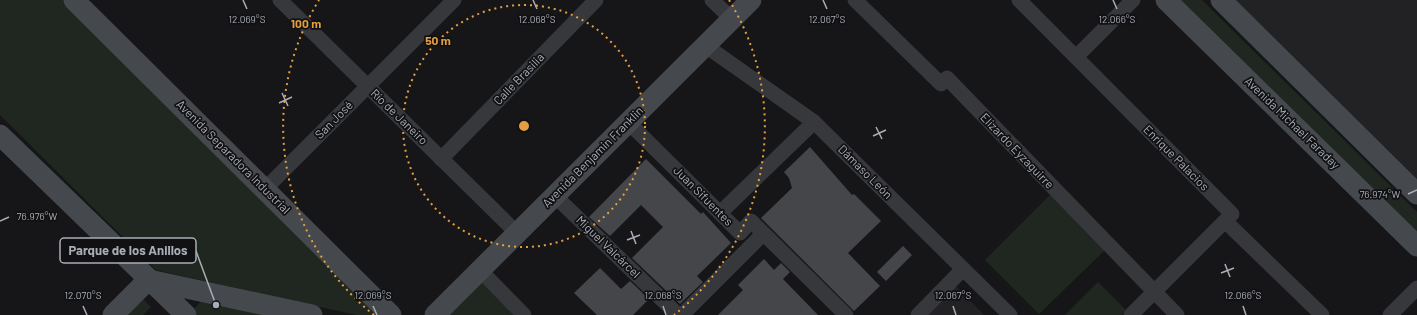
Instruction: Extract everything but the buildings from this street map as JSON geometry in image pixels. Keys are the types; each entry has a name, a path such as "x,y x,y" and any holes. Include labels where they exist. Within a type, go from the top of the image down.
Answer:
{"street":[{"name":"Avenida Separadora Industrial","path":"74,0 391,315"},
{"name":"San José","path":"265,189 454,0"},
{"name":"Calle Brasilia","path":"441,158 596,0"},
{"path":"712,0 732,19"},
{"name":"Avenida Benjamin Franklin","path":"435,315 751,0"},
{"name":"Elizardo Eyzaguirre","path":"855,0 941,84 947,78 1177,315"},
{"name":"Enrique Palacios","path":"1019,0 1232,214 1225,221"},
{"path":"1076,58 1133,0"},
{"name":"Avenida Michael Faraday","path":"1166,0 1417,246"},
{"path":"1221,0 1417,194"},
{"name":"Río de Janeiro","path":"287,2 368,86 517,234"},
{"name":"Dámaso León","path":"706,46 814,122 1010,315"},
{"name":"Juan Sifuentes","path":"628,122 740,233 751,221 846,315"},
{"path":"720,213 814,122"},
{"path":"0,134 149,280 176,312 195,290"},
{"name":"Miguel Valcárcel","path":"554,196 687,313 763,234"},
{"path":"1131,315 1225,221 1322,315"},
{"path":"918,315 963,269"},
{"path":"480,270 524,315"},
{"path":"149,280 312,315"},
{"path":"113,315 149,280"},
{"path":"1390,315 1417,288"}],"shaded area":[{"path":"0,0 65,0 383,315 356,315 156,270 0,115"},
{"path":"1174,0 1202,0 1417,212 1417,238"},
{"path":"1231,0 1417,0 1417,181"},
{"path":"1052,193 1106,249 1039,314 985,260"},
{"path":"481,275 520,315 441,315"},
{"path":"1098,282 1126,310 1121,315 1065,315"},
{"path":"955,285 984,315 927,315"},
{"path":"204,298 279,315 194,315 191,312"},
{"path":"143,299 151,307 143,315 127,315"}],"place":[{"name":"Parque de los Anillos","path":"216,305"}]}
